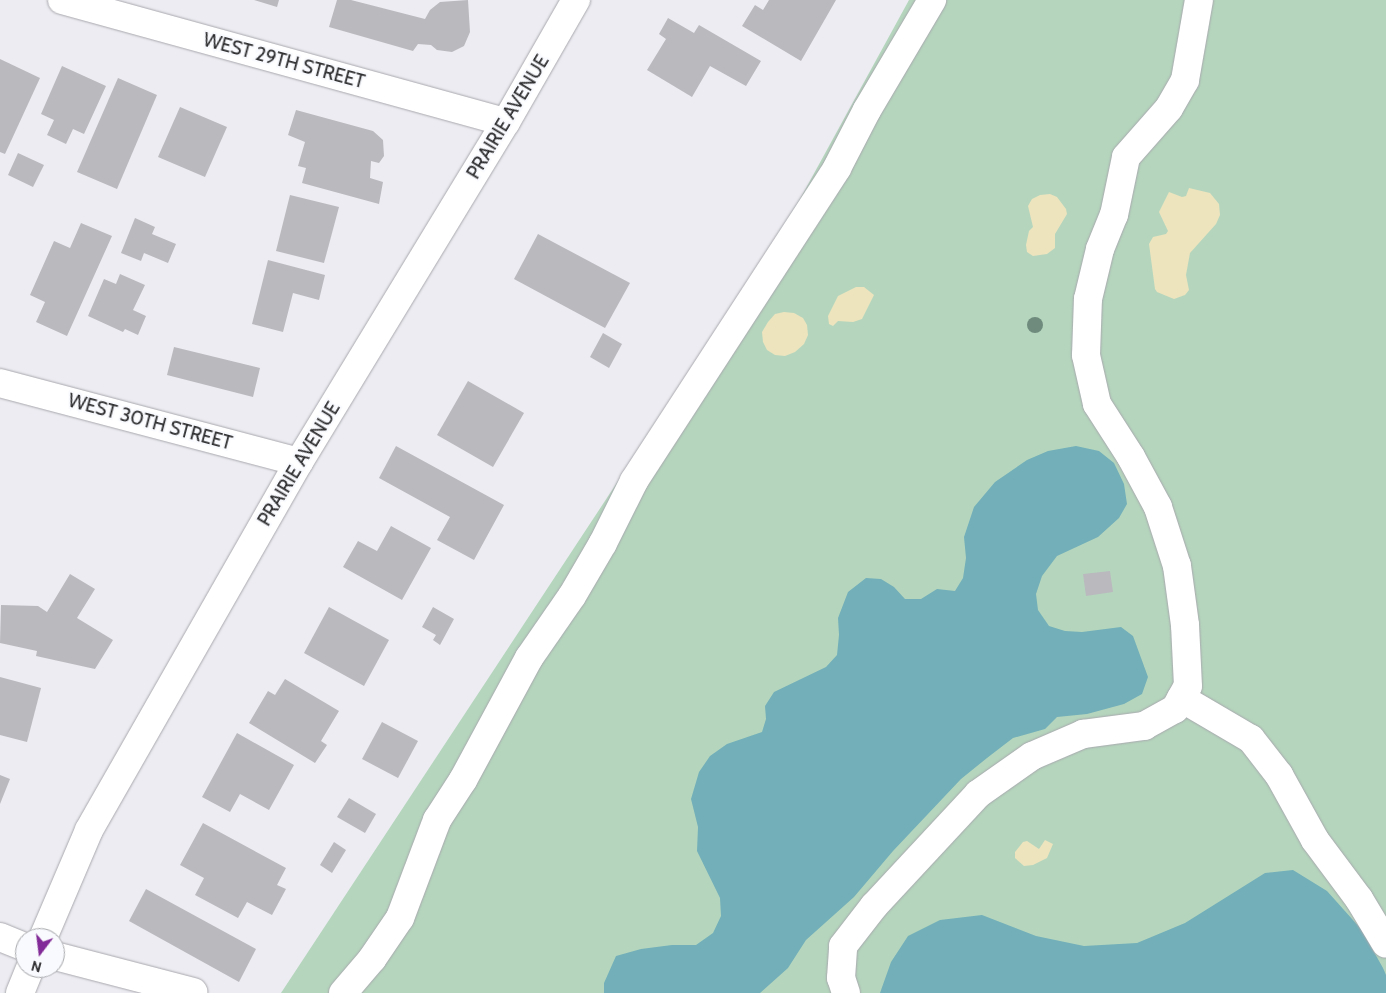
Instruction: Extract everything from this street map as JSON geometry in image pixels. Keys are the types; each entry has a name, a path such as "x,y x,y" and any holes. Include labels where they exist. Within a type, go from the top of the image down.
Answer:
{"street":[{"name":"PRAIRIE AVENUE","path":"47,928 89,830 299,462 506,122 576,0"},
{"path":"342,993 372,959 400,918 437,820 463,780 529,658 572,596 603,543 634,481 837,168 867,110 932,0"},
{"path":"846,993 841,978 842,946 874,906 978,794 1032,756 1083,734 1144,726 1175,709 1188,686 1185,625 1177,566 1158,507 1131,457 1097,404 1086,355 1088,299 1100,248 1114,215 1126,157 1169,108 1185,80 1199,0"},
{"name":"WEST 29TH STREET","path":"72,1 506,122"},
{"name":"WEST 30TH STREET","path":"0,383 299,462"},
{"path":"1181,698 1251,739 1279,775 1315,840 1359,899 1386,944"},
{"path":"0,937 15,943"},
{"path":"65,959 193,992"},
{"path":"20,993 26,978"}],"green space":[{"path":"909,0 1386,0 1386,993 281,993 705,349 800,199"}],"sand":[{"path":"1189,188 1210,193 1219,204 1220,215 1216,224 1190,253 1186,275 1189,290 1185,295 1174,299 1157,292 1155,289 1149,244 1153,237 1166,234 1168,231 1159,212 1169,192 1182,197 1186,196"},
{"path":"1050,194 1057,197 1066,209 1067,214 1055,234 1055,248 1047,254 1033,256 1027,252 1026,245 1029,231 1033,227 1028,206 1032,199 1040,195"},
{"path":"856,287 864,287 874,295 862,319 853,322 838,321 833,326 829,324 828,316 838,296"},
{"path":"784,312 794,313 803,318 807,325 808,335 804,344 795,352 785,356 775,355 767,350 763,342 762,332 775,314"},
{"path":"1045,840 1053,844 1047,858 1033,865 1024,866 1015,858 1015,852 1023,842 1027,841 1039,849"}],"water":[{"path":"1076,446 1099,451 1114,463 1124,484 1127,504 1119,518 1098,537 1057,556 1042,576 1036,594 1038,610 1049,626 1065,631 1082,632 1121,627 1133,636 1148,677 1142,694 1124,704 1087,714 1057,717 1045,729 1013,738 987,758 961,779 893,851 854,897 806,940 788,968 760,993 604,993 604,983 616,956 641,949 672,945 696,945 713,933 721,916 720,898 697,851 698,827 691,799 699,772 710,756 727,744 762,732 766,719 765,706 774,692 826,667 837,655 838,618 848,592 866,578 881,579 894,587 905,599 921,599 937,589 955,591 963,578 966,558 964,537 974,507 995,482 1027,460 1048,451"},
{"path":"1293,870 1327,891 1361,929 1386,975 1386,993 880,993 891,962 908,936 940,920 982,915 1036,936 1084,946 1137,943 1185,923 1265,873"}],"building":[{"path":"254,0 279,0 277,7"},
{"path":"337,0 351,0 425,19 430,10 440,2 468,0 470,32 464,46 452,52 437,50 431,45 418,44 413,51 329,27"},
{"path":"769,0 836,0 801,61 742,26 755,5 763,10"},
{"path":"668,18 694,33 699,25 761,61 746,86 710,66 692,97 647,70 666,39 659,34"},
{"path":"0,59 40,78 5,154 0,152"},
{"path":"62,66 106,86 84,134 73,129 66,144 47,135 54,120 41,114"},
{"path":"118,78 157,95 117,189 77,172"},
{"path":"180,107 227,127 205,177 158,157"},
{"path":"296,110 373,131 383,140 384,156 379,163 371,161 370,178 383,182 379,204 302,183 306,168 298,166 305,142 288,135"},
{"path":"18,153 44,165 33,187 8,175"},
{"path":"290,195 339,207 324,263 276,251"},
{"path":"135,218 155,227 152,234 176,244 168,263 144,253 141,261 121,253"},
{"path":"81,223 112,236 67,336 36,322 45,302 30,295 54,241 70,248"},
{"path":"538,234 630,283 605,328 514,279"},
{"path":"268,260 325,275 319,300 293,293 283,332 252,324"},
{"path":"120,274 145,285 133,310 146,316 138,335 125,329 123,332 88,316 104,279 116,284"},
{"path":"603,333 622,344 609,368 590,357"},
{"path":"174,347 260,368 253,397 167,375"},
{"path":"468,381 524,413 493,467 437,435"},
{"path":"396,446 504,505 474,560 437,540 450,517 379,478"},
{"path":"391,526 431,548 402,600 343,567 358,541 377,551"},
{"path":"1110,571 1113,592 1086,596 1083,574"},
{"path":"70,574 95,589 77,618 113,640 95,669 36,656 37,651 0,643 1,605 38,606 47,612"},
{"path":"329,607 389,640 364,686 304,653"},
{"path":"433,607 454,619 440,645 433,640 436,635 422,627"},
{"path":"0,677 41,688 27,742 0,735"},
{"path":"285,679 339,711 321,741 327,745 315,763 249,723 268,691 275,695"},
{"path":"382,722 418,741 398,778 362,759"},
{"path":"237,733 294,765 269,810 240,794 230,812 202,797"},
{"path":"0,775 10,779 0,804"},
{"path":"349,798 376,814 365,833 337,817"},
{"path":"203,823 286,868 277,885 286,889 272,915 247,902 238,918 195,895 204,878 180,865"},
{"path":"334,842 346,850 332,873 320,865"},
{"path":"146,889 256,949 239,982 129,921"}]}
